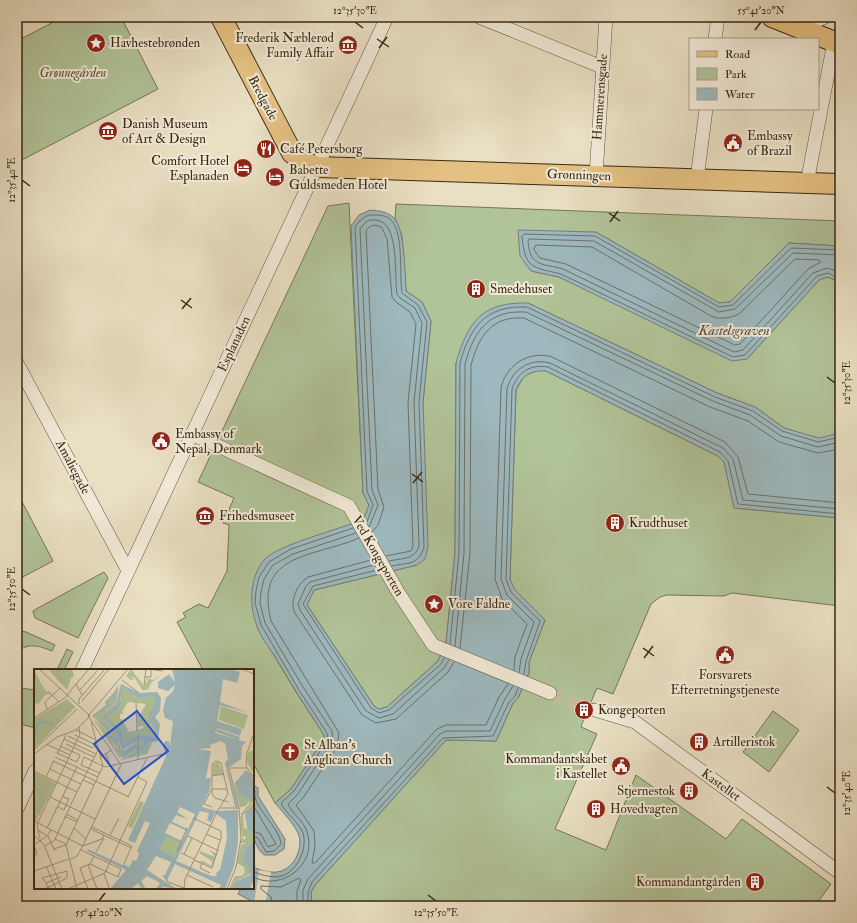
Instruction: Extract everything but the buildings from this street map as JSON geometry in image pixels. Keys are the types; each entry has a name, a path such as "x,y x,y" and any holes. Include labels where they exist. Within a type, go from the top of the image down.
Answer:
{"main road":[{"name":"Bredgade","path":"221,17 292,153 302,161 317,167"},
{"path":"772,17 837,43"},
{"name":"Grønningen","path":"317,167 840,184"}],"street":[{"name":"Esplanaden","path":"82,669 387,17"},
{"path":"479,17 602,67"},
{"name":"Hammerensgade","path":"596,176 606,17"},
{"path":"715,38 718,17"},
{"path":"808,183 837,43"},
{"path":"697,179 706,110"},
{"name":"Amaliegade","path":"17,363 128,572"},
{"name":"Ved Kongeporten","path":"192,434 349,506 406,605 433,646 550,693"},
{"name":"Kastellet","path":"594,710 635,722 840,873"},
{"path":"17,809 34,772"}],"green space":[{"name":"Grønnegården","path":"63,17 121,17 158,89 18,162 17,41"},
{"path":"349,203 363,493 369,505 364,519 348,527 257,627 324,735 324,739 291,789 275,803 254,765 254,669 202,669 177,622 186,617 183,613 199,604 208,608 227,571 229,525 223,523 234,498 198,482 328,206"},
{"path":"396,204 840,221 840,246 789,243 730,302 719,303 596,232 531,271 559,277 747,359 819,280 827,277 836,280 840,287 840,433 819,439 784,428 755,407 717,393 528,303 456,363 455,553 446,643 438,661 387,707 379,709 374,706 307,605 314,590 417,565 423,402 431,321 422,302 406,291 402,236 395,218"},
{"path":"538,370 546,371 718,456 724,462 735,508 840,518 840,606 732,593 724,596 667,595 660,597 651,604 613,694 597,688 591,702 584,700 580,711 586,713 581,727 597,734 555,829 606,850 636,775 726,839 742,819 831,884 815,906 312,906 311,892 315,885 446,740 496,741 513,703 518,698 529,673 529,662 545,620 514,590 510,579 516,390 524,376"},
{"path":"17,492 53,561 17,580"},
{"path":"104,572 108,578 78,638 35,618 33,611"},
{"path":"21,631 55,645 52,651 38,646 30,646 17,652 17,635"},
{"path":"67,649 73,652 64,669 57,669"},
{"path":"17,684 21,688 34,690 34,728 21,724 17,733"},
{"path":"773,711 799,730 769,772 743,752"}],"water":[{"path":"370,210 382,212 393,217 397,222 404,252 406,291 422,302 431,321 423,402 428,547 425,559 417,565 314,590 307,605 374,706 379,709 387,707 438,661 446,643 455,553 456,363 466,336 472,325 488,310 499,306 528,303 717,393 755,407 784,428 819,438 840,433 840,518 734,508 724,462 718,456 546,371 536,371 528,374 518,385 516,390 510,579 515,590 545,620 529,662 529,672 518,698 513,703 496,741 446,740 315,885 311,892 312,906 261,906 238,894 240,889 254,889 254,867 265,871 277,872 288,868 296,858 300,847 298,832 275,803 291,789 324,739 324,735 258,630 254,618 252,600 253,583 260,566 265,559 273,553 297,542 364,519 369,505 363,493 351,226 359,215"},
{"name":"Kastelsgraven","path":"518,230 596,232 719,303 730,302 789,243 840,246 840,287 836,280 827,277 819,280 747,359 732,361 559,277 531,271 520,256"},
{"path":"254,786 258,788 258,796 285,839 284,849 275,855 264,855 258,848 255,840"}],"pier":[{"path":"259,870 271,872 265,906 254,904"}],"tunnel":[{"path":"550,693 595,710"}],"place":[{"name":"Havhestebrønden","path":"96,43"},
{"name":"Frederik Næblerød Family Affair","path":"348,45"},
{"name":"Danish Museum of Art & Design","path":"108,131"},
{"name":"Embassy of Brazil","path":"733,143"},
{"name":"Café Petersborg","path":"266,149"},
{"name":"Comfort Hotel Esplanaden","path":"243,168"},
{"name":"Babette Guldsmeden Hotel","path":"275,177"},
{"name":"Smedehuset","path":"476,289"},
{"name":"Embassy of Nepal, Denmark","path":"161,441"},
{"name":"Frihedsmuseet","path":"205,516"},
{"name":"Krudthuset","path":"615,523"},
{"name":"Vore Faldne","path":"434,604"},
{"name":"Forsvarets Efterretningstjeneste","path":"725,655"},
{"name":"Kongeporten","path":"584,710"},
{"name":"Artilleristok","path":"699,742"},
{"name":"St Alban's Anglican Church","path":"290,752"},
{"name":"Kommandantskabet i Kastellet","path":"621,766"},
{"name":"Stjernestok","path":"689,791"},
{"name":"Hovedvagten","path":"596,809"},
{"name":"Kommandantgården","path":"755,882"}]}
